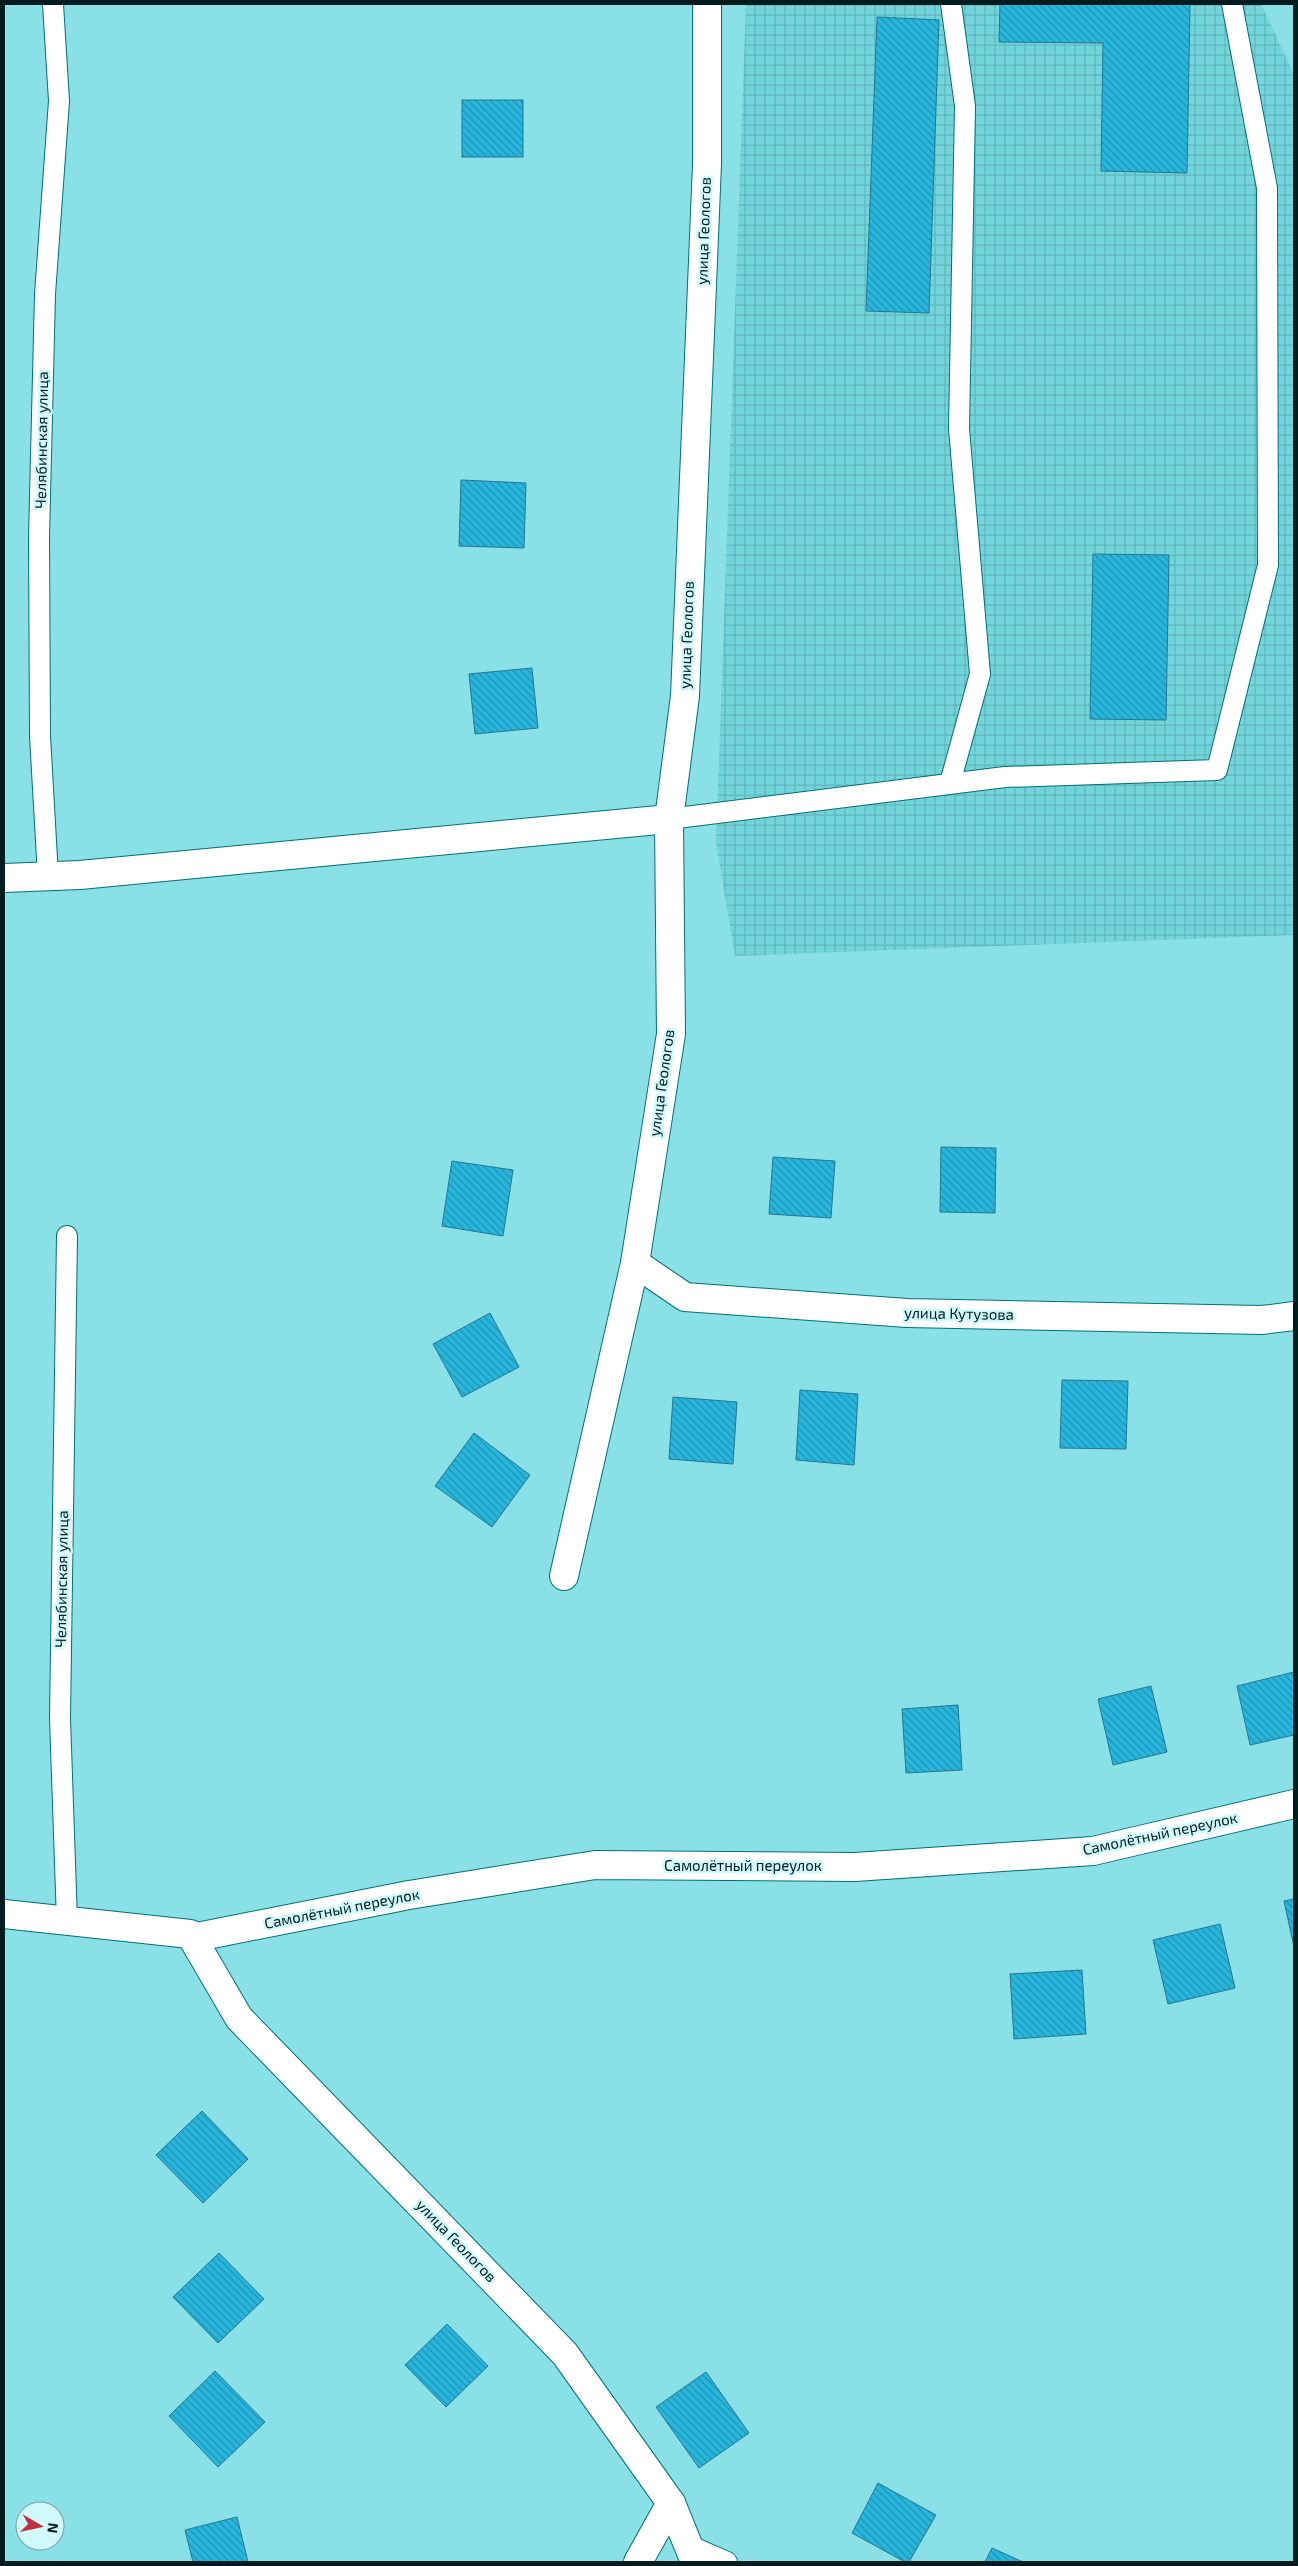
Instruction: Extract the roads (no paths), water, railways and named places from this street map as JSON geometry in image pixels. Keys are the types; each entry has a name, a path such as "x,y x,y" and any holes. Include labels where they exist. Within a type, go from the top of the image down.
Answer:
{"street":[{"name":"улица Геологов","path":"564,1576 635,1263 671,1034 669,819 685,696 707,164 707,4"},
{"path":"4,878 48,876 669,819"},
{"name":"улица Кутузова","path":"635,1263 685,1298 907,1313 1262,1320 1294,1316"},
{"name":"Самолётный переулок","path":"4,1914 191,1936 409,1895 596,1865 855,1867 1092,1851 1294,1804"},
{"name":"улица Геологов","path":"191,1936 239,2018 565,2354 671,2503 691,2553"},
{"path":"638,2562 671,2503"}],"lane":[{"name":"Челябинская улица","path":"48,876 40,736 39,537 45,294 59,101 53,4"},
{"path":"950,783 980,674 959,429 965,106 951,4"},
{"path":"669,819 1005,776 1217,770 1268,565 1267,188 1232,4"},
{"name":"Челябинская улица","path":"67,1236 60,1718 67,1921"},
{"path":"691,2553 727,2562"}]}
